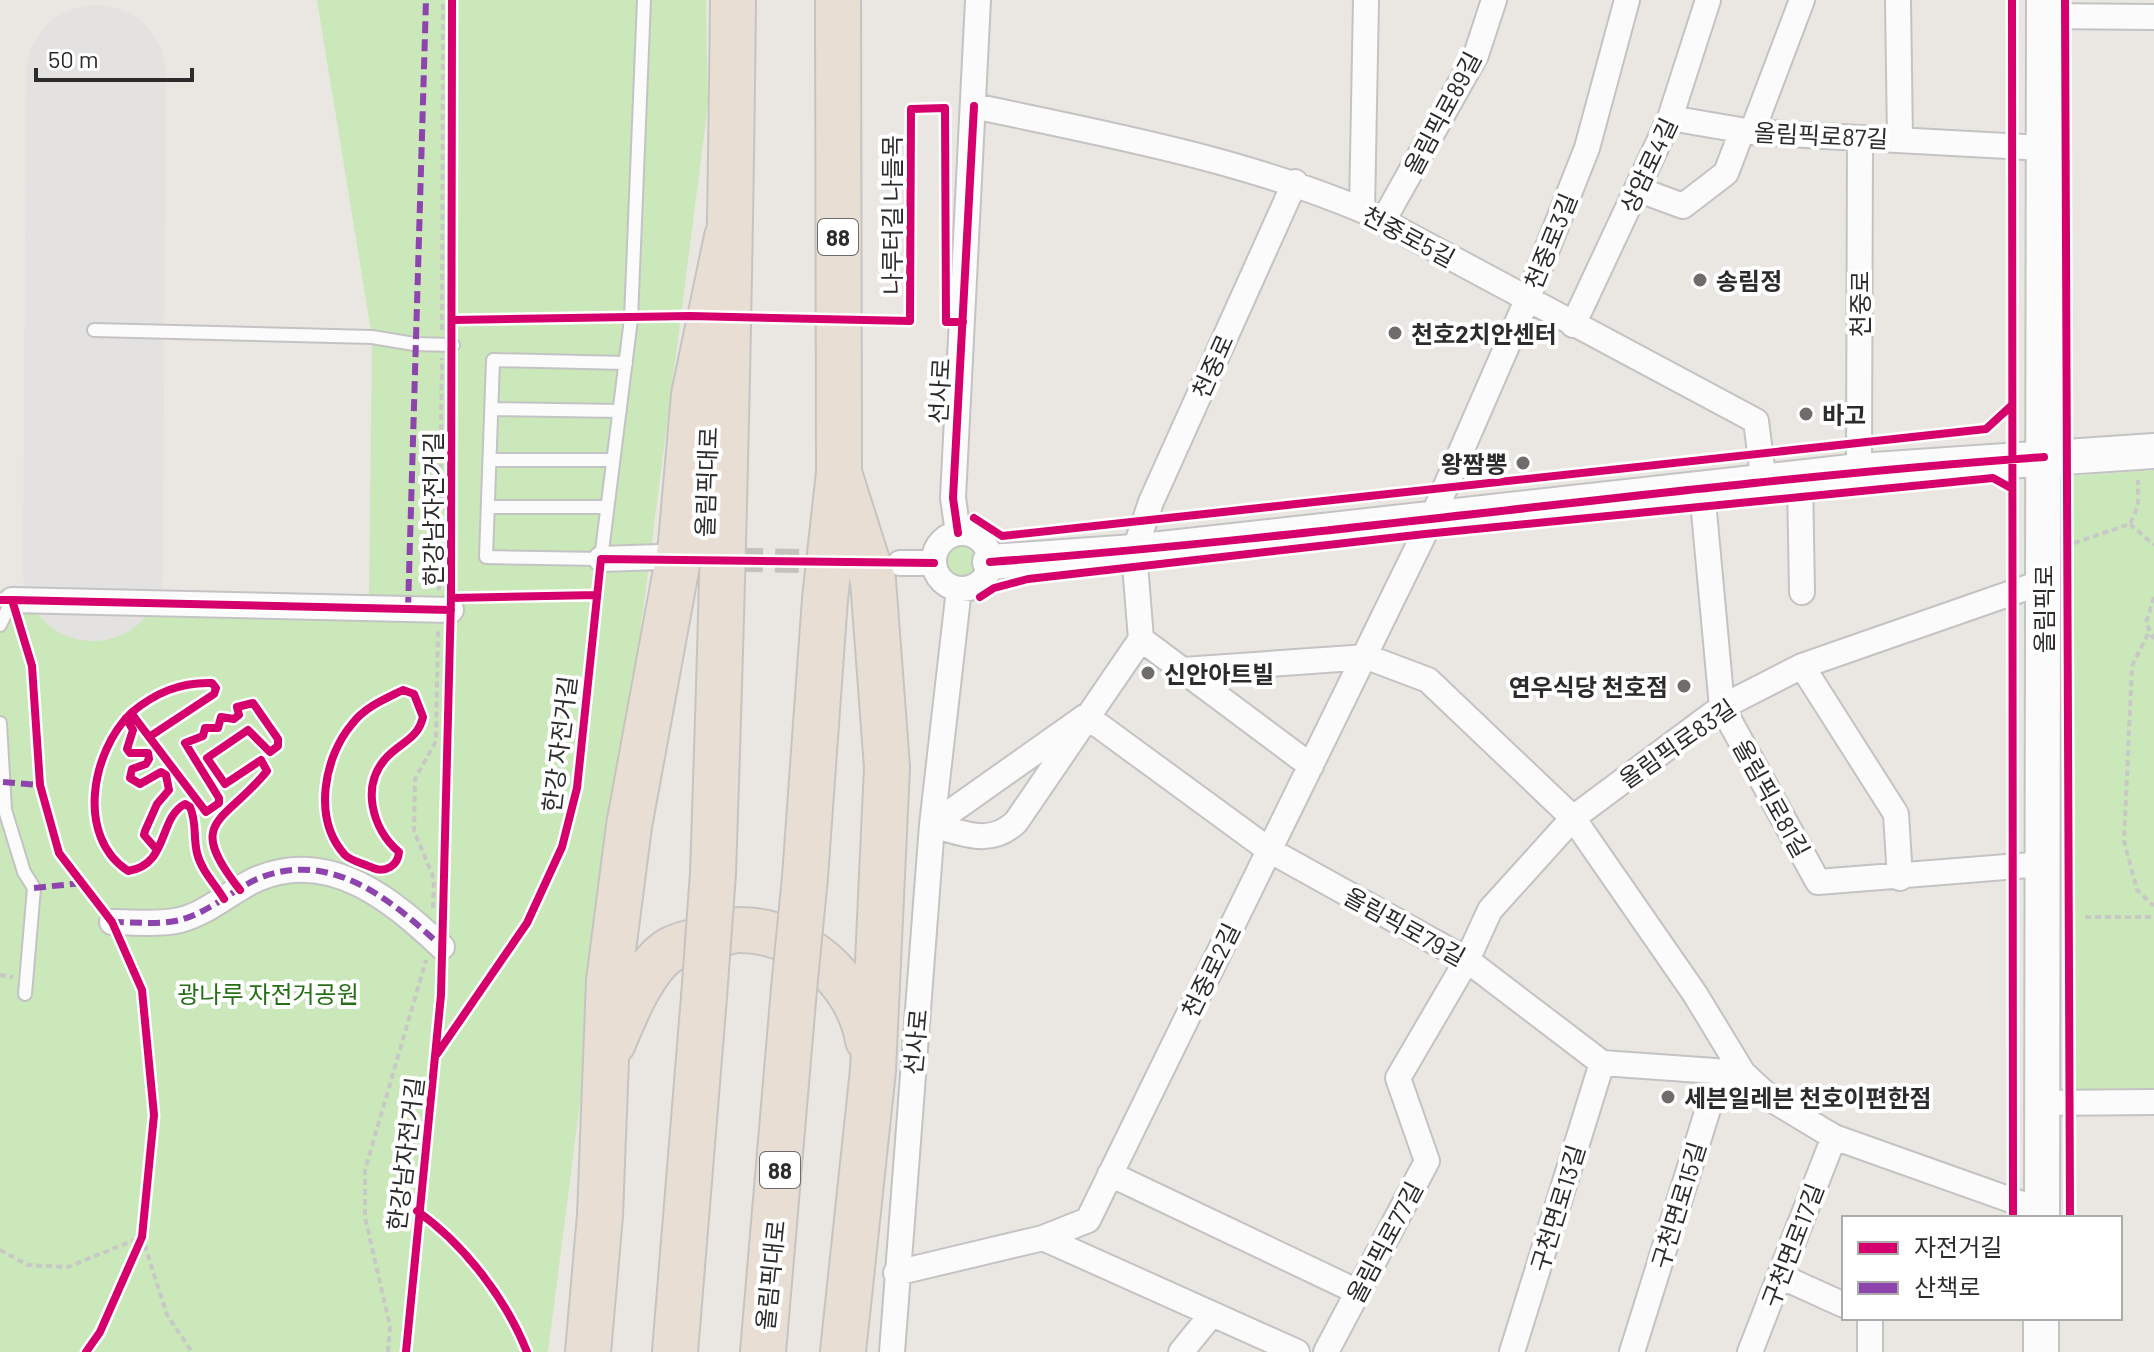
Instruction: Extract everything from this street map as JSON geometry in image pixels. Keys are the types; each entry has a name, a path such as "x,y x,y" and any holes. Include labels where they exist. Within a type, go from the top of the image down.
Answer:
{"highway":[{"name":"올림픽대로","path":"675,1352 713,873 730,352 727,237 733,0"},
{"name":"올림픽대로","path":"763,1352 805,877 825,599 839,473 838,0"},
{"path":"573,1342 600,1215 609,981 629,826 681,543 694,395 727,237"},
{"path":"839,473 873,580 887,767 873,1070 843,1352"},
{"path":"606,1061 625,1012 647,976 670,950 738,930 774,933 830,966 864,1018 873,1070"}],"main road":[{"name":"올림픽로","path":"2042,1215 2044,8"},
{"path":"990,562 1134,552 1859,471 2146,452"},
{"path":"2041,1320 2041,1352"}],"street":[{"name":"선사로","path":"958,533 953,498 978,0"},
{"name":"올림픽로89길","path":"1366,0 1372,216"},
{"name":"올림픽로89길","path":"1372,216 1476,55 1494,0"},
{"name":"천중로3길","path":"1432,518 1527,300 1587,148 1627,0"},
{"name":"상암로4길","path":"1573,325 1670,118 1708,0"},
{"path":"1747,131 1802,0"},
{"name":"올림픽로87길","path":"1898,0 1900,140"},
{"path":"2044,8 2154,17"},
{"name":"천중로5길","path":"974,106 1161,147 1295,182 1372,216 1756,421 1764,483"},
{"name":"올림픽로87길","path":"1670,118 1747,131 2044,148"},
{"name":"올림픽로87길","path":"1637,189 1683,206 1726,173 1747,131"},
{"name":"천중로","path":"1859,471 1860,138"},
{"name":"천중로","path":"1141,639 1134,552 1151,502 1295,182"},
{"path":"1800,480 1802,592"},
{"name":"올림픽로81길","path":"1702,490 1722,707 1818,882 1900,878 2043,864"},
{"name":"천중로2길","path":"896,1273 1043,1238 1088,1220 1367,657 1432,518"},
{"path":"958,533 967,533 983,542 990,562 981,582 959,589 939,577 934,563 942,541 958,533"},
{"path":"601,559 660,557"},
{"path":"900,563 934,563"},
{"name":"올림픽로83길","path":"1467,960 1490,910 1573,818 1722,707 1802,666 2043,582"},
{"name":"선사로","path":"892,1352 932,825 959,589"},
{"path":"12,600 445,610"},
{"path":"932,825 986,839 1004,834 1016,822 1141,639 1311,766"},
{"path":"1183,670 1367,657 1428,680 1573,818 1695,994 1743,1073 1771,1099 1834,1137 2042,1215"},
{"path":"1802,666 1896,814 1900,878"},
{"path":"932,825 1086,716"},
{"name":"올림픽로79길","path":"1086,716 1269,850 1467,960 1602,1063"},
{"path":"112,922 181,920 256,880 287,871 319,871 348,877 376,891 437,942"},
{"name":"올림픽로77길","path":"1326,1352 1427,1161 1398,1078 1467,960"},
{"path":"1602,1063 1743,1073"},
{"name":"구천면로13길","path":"1512,1352 1602,1063"},
{"name":"구천면로15길","path":"1632,1352 1714,1090 1743,1073"},
{"path":"2042,1103 2154,1102"},
{"name":"구천면로17길","path":"1750,1352 1834,1137"},
{"path":"1110,1174 1358,1292"},
{"path":"1043,1238 1297,1352"},
{"path":"1780,1276 1842,1304"},
{"path":"1181,1352 1212,1314"},
{"path":"1870,1320 1870,1352"}],"lane":[{"path":"626,363 493,360 486,557 601,559 607,507 620,411 626,363 631,319 644,0"},
{"path":"94,330 372,337 448,345"},
{"path":"492,409 620,411"},
{"path":"490,460 613,460"},
{"path":"488,507 607,507"},
{"path":"0,625 12,600"},
{"path":"0,723 5,810 24,872 34,888 25,994"}],"path":[{"path":"437,942 434,879 414,831 414,818 415,779 436,741 445,610 448,345 443,0"},
{"path":"2074,543 2130,524 2138,506 2146,452"},
{"path":"2130,524 2154,545"},
{"path":"2065,535 2065,551"},
{"path":"2154,597 2146,623 2148,634 2132,666 2124,841 2137,890 2154,906"},
{"path":"12,600 32,666 40,785 59,853 112,922 142,990 154,1115 142,1237 100,1332 86,1352"},
{"path":"2148,634 2154,639"},
{"path":"425,739 447,743"},
{"path":"388,1352 390,1326 365,1217 365,1170 437,942 444,868"},
{"path":"2085,917 2154,917"},
{"path":"0,1250 28,1265 68,1267 142,1237"},
{"path":"142,1237 167,1315 192,1352"}],"green space":[{"name":"광나루 자전거공원","path":"317,0 706,0 708,105 548,1352 0,1352 0,590 369,596 372,337"},
{"path":"2154,470 2154,1090 2074,1090 2074,476"},
{"path":"963,543 976,548 981,561 976,574 963,579 950,574 945,561 950,548"}],"runway":[{"path":"93,571 96,75"}],"tunnel":[{"path":"667,558 838,562"}],"marked path":[{"path":"408,609 426,0"},
{"path":"3,782 40,785"},
{"path":"112,922 180,920 257,879 284,871 310,870 334,874 381,897 442,947"},
{"path":"34,888 82,883"}],"cycle path":[{"name":"한강남자전거길","path":"406,1352 441,995 451,598 452,0"},
{"path":"2012,0 2013,1216"},
{"path":"2065,0 2070,1216"},
{"path":"958,533 953,498 974,106"},
{"name":"나루터길 나들목","path":"453,320 690,316 910,321 911,109 945,108 946,322 963,322"},
{"path":"974,518 1002,536 1986,429 2011,406"},
{"path":"990,562 1254,538 1780,480 2044,457"},
{"path":"980,597 994,588 1028,579 1425,534 1993,478 2011,488"},
{"name":"한강 자전거길","path":"437,1054 527,923 562,847 577,788 601,559 934,563"},
{"name":"한강남자전거길","path":"451,598 597,595"},
{"path":"0,600 12,600 32,666 40,785 59,853 112,922 142,990 154,1115 142,1237 100,1332 86,1352"},
{"path":"12,600 451,610"},
{"path":"131,713 159,694 179,687 212,683 216,688 214,694 149,737"},
{"path":"403,690 414,694 423,717 413,735 387,757 374,780 372,793 376,819 399,852 393,865 378,869 345,855 335,840 328,824 326,788 334,753 352,724 369,708 403,690"},
{"path":"224,899 199,859 192,813 185,804 170,820 157,851 141,867 128,871 111,856 101,837 95,816 99,770 118,729 131,713 206,812 219,803 219,798 185,743 203,736 205,728 218,728 221,717 234,719 239,715 237,707 253,703 278,739 278,746 270,752 248,730 207,758 225,784 261,760 267,771 225,813 216,824 213,835 223,867 240,890"},
{"path":"126,718 133,730 127,749 130,753 148,753 149,759 146,764 132,769 130,778 140,784 161,772 166,775 169,790 157,804 144,835 157,850"},
{"name":"한강남자전거길","path":"417,1211 451,1240 482,1274 508,1312 527,1352"}],"place":[{"name":"송림정","path":"1700,280"},
{"name":"천호2치안센터","path":"1395,333"},
{"name":"바고","path":"1806,414"},
{"name":"왕짬뽕","path":"1523,463"},
{"name":"신안아트빌","path":"1148,673"},
{"name":"연우식당 천호점","path":"1684,686"},
{"name":"세븐일레븐 천호이편한점","path":"1668,1097"}]}
